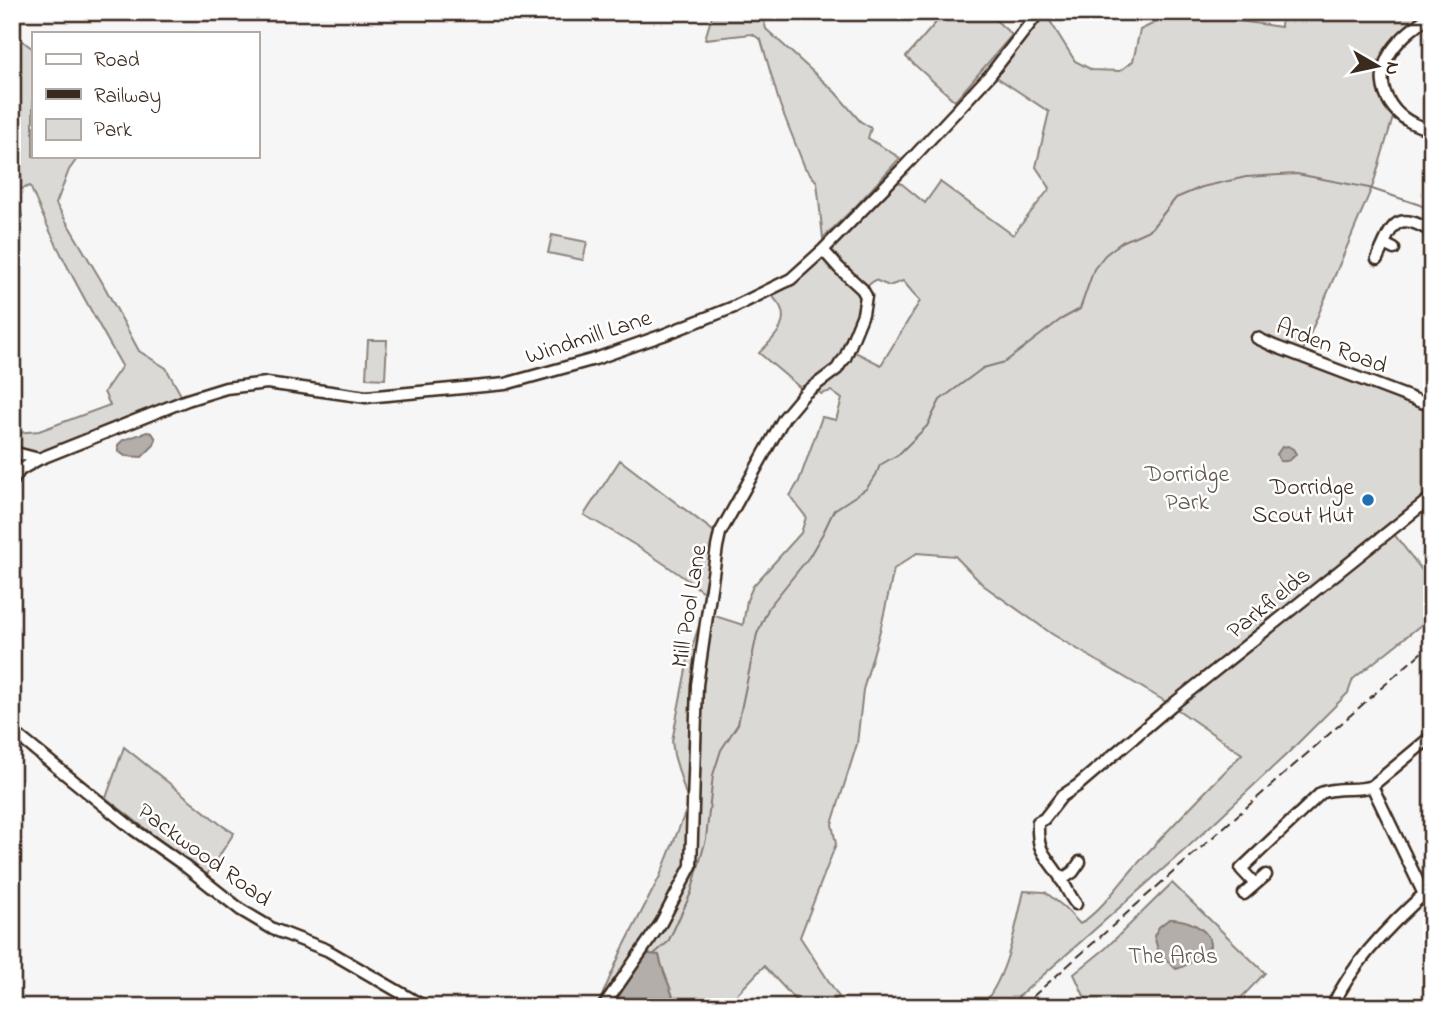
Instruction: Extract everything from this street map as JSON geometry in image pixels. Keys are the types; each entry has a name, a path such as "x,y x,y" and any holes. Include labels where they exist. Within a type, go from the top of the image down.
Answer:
{"street":[{"name":"Windmill Lane","path":"13,480 20,470 39,459 187,400 226,388 267,383 366,397 505,384 595,359 734,307 791,279 823,250 990,75 1039,12"},
{"path":"1432,14 1407,34 1388,55 1382,78 1385,94 1397,113 1413,124 1432,129"},
{"path":"12,199 15,217 12,237"},
{"path":"1377,259 1389,246 1391,230 1396,223 1406,220 1414,222 1432,232"},
{"name":"Mill Pool Lane","path":"603,1007 661,923 691,866 697,685 720,533 784,418 805,393 837,369 845,358 863,314 866,296 862,289 823,250"},
{"name":"Arden Road","path":"1257,338 1432,405"},
{"path":"12,485 12,450 39,459"},
{"name":"Parkfields","path":"1076,904 1067,894 1040,848 1038,822 1044,819 1061,798 1172,705 1432,497"},
{"name":"Packwood Road","path":"12,731 133,829 241,910 273,929 327,950 425,1007"},
{"path":"1255,884 1241,869 1321,793 1332,789 1364,789 1372,786 1432,736"},
{"path":"1372,786 1428,891 1432,911"},
{"path":"1061,880 1073,872 1080,862"},
{"path":"1244,894 1266,875"},
{"path":"1332,1007 1357,966 1388,928 1428,891"}],"green space":[{"path":"713,12 762,12 766,29 835,92 860,121 871,128 868,138 900,158 823,238 817,182 805,168 780,105 761,40 752,34 705,39"},
{"path":"945,12 987,12 1012,35 955,101 906,57"},
{"name":"Dorridge Park","path":"1282,12 1430,12 1383,61 1394,114 1373,185 1300,358 1432,408 1432,491 1386,527 1432,583 1432,616 1353,679 1348,693 1288,753 1188,847 1007,1007 980,1007 997,984 1003,969 1024,891 1045,892 1080,924 1104,903 1165,834 1242,754 1168,703 1052,634 983,585 955,556 917,553 894,569 863,690 857,744 832,824 836,844 800,937 839,997 822,1007 802,1007 764,966 725,1007 675,1007 659,955 646,954 658,938 693,872 699,686 709,614 743,625 747,600 753,586 801,533 806,517 790,496 799,481 822,417 836,420 842,399 831,391 821,394 815,389 851,350 881,365 920,301 903,281 889,286 875,280 866,287 829,250 896,179 925,203 940,182 1013,235 1050,188 1036,167 1049,112 995,76 1045,13 1075,61 1092,70 1120,71 1133,61 1140,30 1167,17 1189,14 1281,27"},
{"path":"12,33 32,48 32,158 78,158 69,170 56,204 139,351 166,368 181,395 132,420 35,455 17,451 16,433 39,431 110,405 104,392 122,366 61,255 30,186 19,190 12,175"},
{"path":"552,235 587,242 583,260 548,253"},
{"path":"822,257 862,298 860,315 836,366 804,391 759,353 777,333 782,321 781,308 770,294 792,284"},
{"path":"368,340 387,340 385,379 366,378"},
{"path":"620,460 717,534 703,592 645,551 584,515"},
{"path":"704,611 688,802 672,741 688,659"},
{"path":"124,747 234,833 206,876 106,798"},
{"path":"689,803 687,865 659,920 598,1005 621,952 660,876"},
{"name":"The Ards","path":"1172,883 1265,973 1235,1004 1237,1007 1089,1007 1074,974 1106,948"}],"shaded area":[{"path":"147,432 152,433 156,439 154,445 142,457 125,456 118,451 118,445 123,440"},
{"path":"1288,446 1296,454 1289,460 1280,461 1277,454 1282,447"},
{"path":"1169,919 1195,925 1204,931 1210,943 1199,956 1176,969 1159,953 1154,936 1159,927"},
{"path":"646,954 659,955 675,1007 611,1007"}],"waterway":[{"path":"654,954 668,942 691,893 706,839 713,775 721,750 738,724 757,634 769,607 809,557 834,510 866,489 880,465 899,454 927,426 940,400 983,368 1005,362 1060,320 1080,309 1094,269 1105,255 1122,242 1151,229 1176,198 1202,187 1246,177 1297,174 1369,188 1420,205 1432,212"}],"railway":[{"path":"1021,1007 1432,643"}],"place":[{"name":"Dorridge Scout Hut","path":"1368,500"}]}
